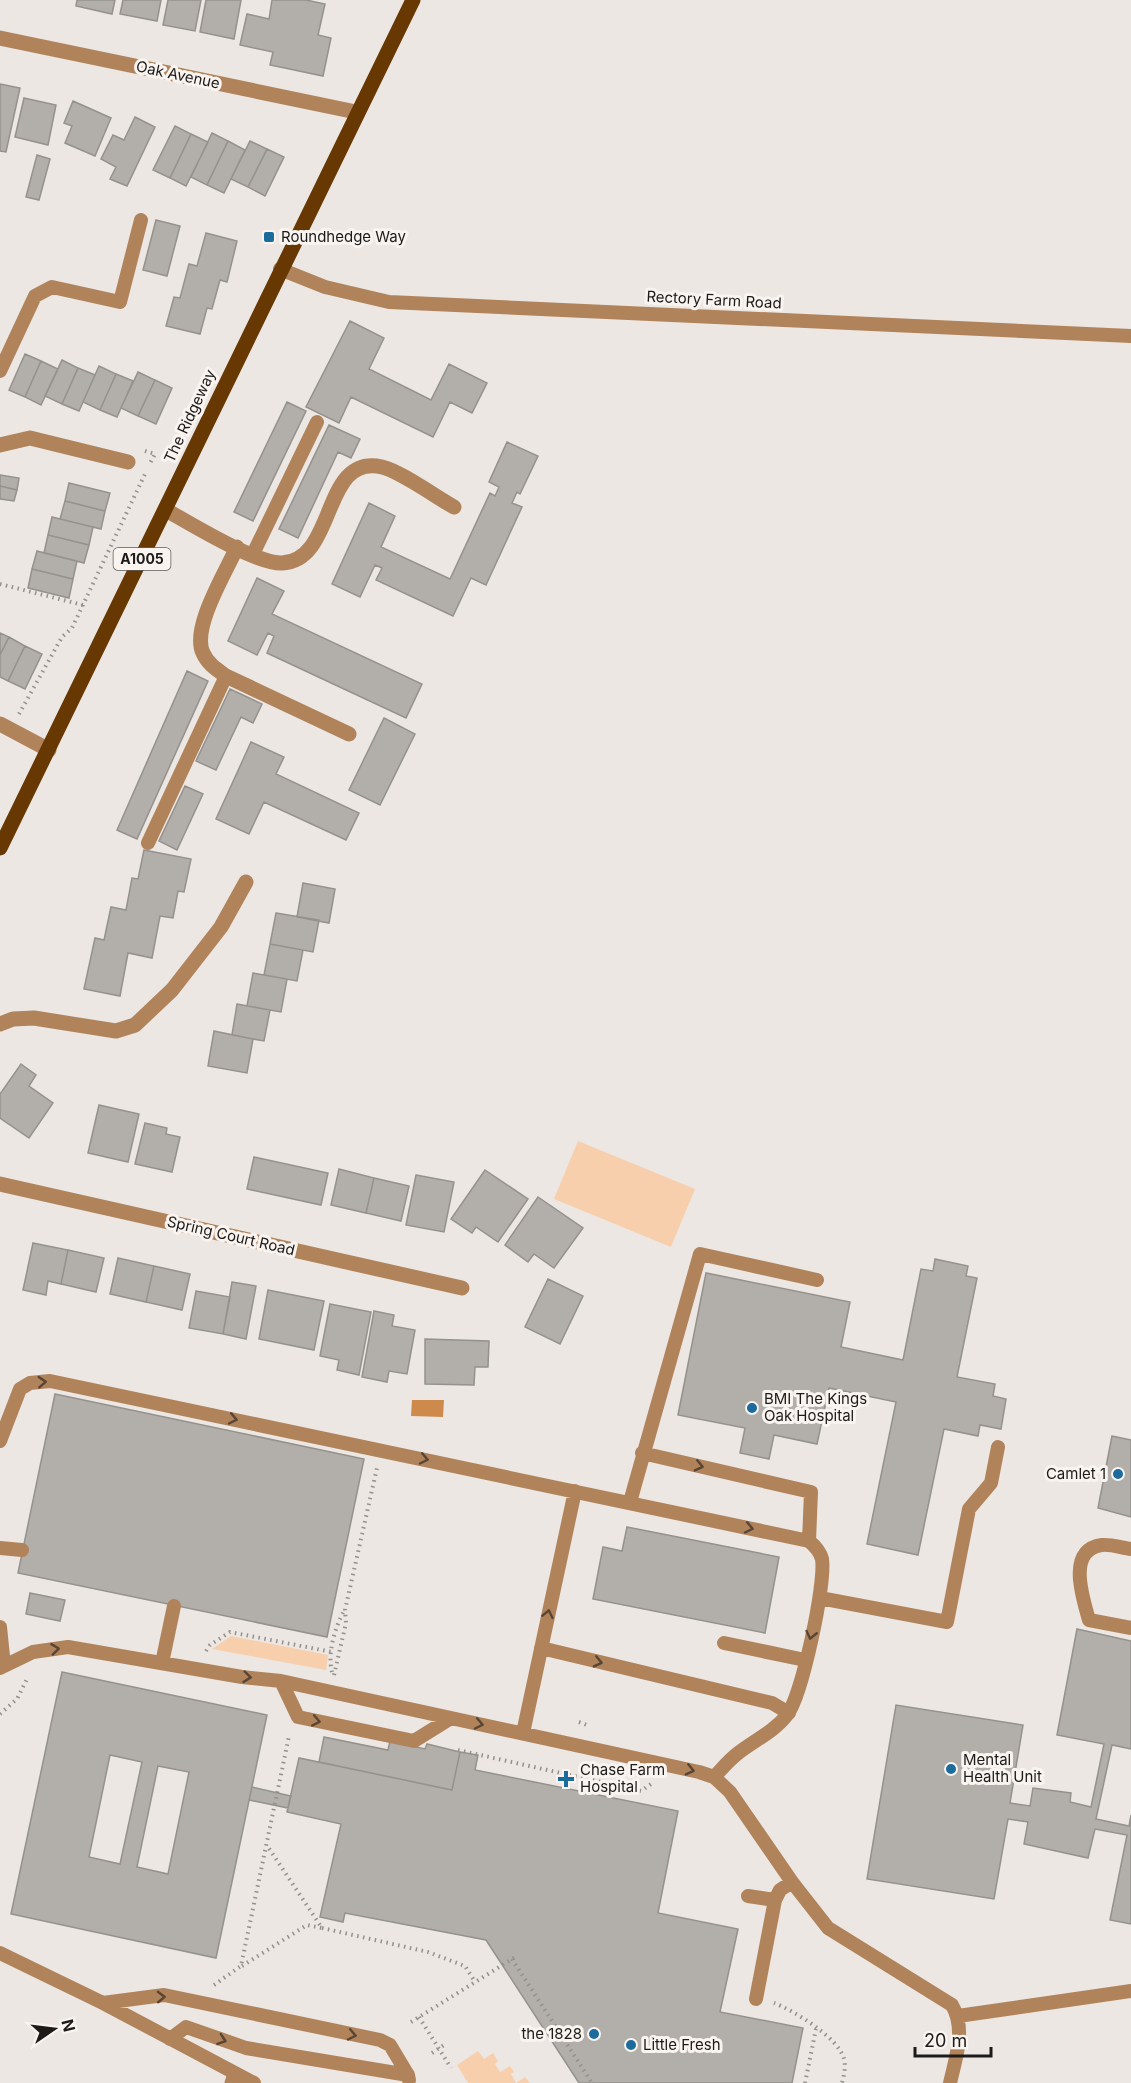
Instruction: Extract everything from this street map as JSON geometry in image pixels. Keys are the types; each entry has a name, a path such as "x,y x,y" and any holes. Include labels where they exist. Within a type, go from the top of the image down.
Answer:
{"main road":[{"name":"The Ridgeway","path":"0,848 166,510 356,112 413,0"}],"street":[{"name":"Oak Avenue","path":"0,38 356,112"},
{"path":"0,444 30,438 128,462"},
{"path":"166,510 237,547 282,563 304,556 314,543 340,487 350,474 368,465 384,467 454,507"},
{"path":"237,547 202,624 200,636 203,655 211,666 226,676 349,734"},
{"path":"5,727 49,750"},
{"path":"0,1024 13,1019 34,1018 116,1031 135,1025 172,990 221,927 246,882"},
{"name":"Spring Court Road","path":"0,1184 462,1288"}],"lane":[{"path":"0,371 35,296 52,286 120,302 141,220"},
{"name":"Rectory Farm Road","path":"280,269 299,278 389,302 1131,336"},
{"path":"253,554 317,422"},
{"path":"148,843 226,676"},
{"path":"630,1502 700,1254 816,1280"},
{"path":"0,1441 20,1389 30,1383 50,1381 809,1541 822,1557 819,1598 797,1695 789,1713 777,1727 738,1754 714,1777"},
{"path":"819,1598 947,1622 969,1509 990,1483 998,1447"},
{"path":"642,1453 811,1492 809,1541"},
{"path":"523,1733 575,1491"},
{"path":"1131,1549 1104,1545 1087,1552 1080,1568 1078,1584 1089,1620 1131,1628"},
{"path":"0,1548 22,1550"},
{"path":"162,1663 174,1606"},
{"path":"0,1627 2,1667 33,1652 68,1647 242,1677 281,1681 714,1777 730,1792 792,1882 828,1928 952,2005 958,2016 960,2040 950,2083"},
{"path":"724,1643 805,1660"},
{"path":"541,1648 772,1703 789,1713"},
{"path":"281,1681 298,1717 414,1741 451,1718"},
{"path":"756,1999 774,1900 780,1890 792,1882"},
{"path":"748,1896 774,1900"},
{"path":"0,1953 103,2002 170,2039 233,2079 254,2083"},
{"path":"958,2016 1022,2009 1131,1991"},
{"path":"103,2002 164,1995 380,2040 390,2045 409,2079"},
{"path":"170,2039 186,2027 246,2048 409,2079"}],"path":[{"path":"5,727 83,605 155,454 132,448 128,462"},
{"path":"0,584 83,605"},
{"path":"345,1610 338,1622 329,1662 334,1677 346,1623 345,1610 381,1450"},
{"path":"204,1654 210,1645 230,1632 332,1652"},
{"path":"0,1714 17,1699 30,1673"},
{"path":"241,1966 268,1847 289,1736"},
{"path":"458,1750 641,1791 657,1781 663,1782"},
{"path":"268,1847 322,1928"},
{"path":"211,1988 241,1966 307,1925 428,1952 465,1966 475,1982"},
{"path":"411,2022 517,1956"},
{"path":"512,1959 592,2083"},
{"path":"756,1999 776,2004 800,2015 844,2056 845,2067 842,2083"},
{"path":"419,2017 451,2068"},
{"path":"805,2083 816,2029"},
{"path":"432,2053 444,2045"}],"shaded area":[{"path":"578,1141 695,1189 671,1247 554,1199"},
{"path":"412,1400 444,1400 443,1417 411,1416"},
{"path":"231,1636 328,1655 326,1670 212,1649"},
{"path":"478,2051 484,2059 493,2053 498,2061 495,2064 500,2072 510,2066 516,2083 468,2083 457,2065"},
{"path":"525,2077 530,2083 516,2083"}],"building":[{"path":"77,0 115,0 112,14 76,6"},
{"path":"123,0 161,0 157,21 120,14"},
{"path":"168,0 201,0 195,31 163,25"},
{"path":"206,0 241,0 234,39 200,32"},
{"path":"272,0 306,0 325,4 318,35 331,38 323,76 270,65 273,52 240,45 247,14 269,19"},
{"path":"0,84 20,88 6,152 0,151"},
{"path":"24,98 56,105 48,145 15,137"},
{"path":"73,101 111,118 95,156 65,143 72,126 64,123"},
{"path":"135,117 155,127 127,186 110,179 116,167 101,159 113,135 124,140"},
{"path":"175,126 191,134 170,178 153,170"},
{"path":"212,133 228,141 207,185 191,177"},
{"path":"191,134 208,142 186,186 170,178"},
{"path":"228,141 245,150 224,193 207,185"},
{"path":"250,141 267,149 248,187 231,179"},
{"path":"267,149 284,157 265,196 248,187"},
{"path":"37,155 50,159 39,200 26,197"},
{"path":"156,220 180,226 167,276 143,270"},
{"path":"206,233 237,241 227,282 220,280 212,309 207,308 200,334 166,326 174,297 180,298 189,264 197,266"},
{"path":"350,321 384,338 369,369 431,400 449,364 487,383 472,413 450,402 433,437 351,397 339,423 306,407"},
{"path":"25,354 41,361 25,397 9,390"},
{"path":"62,360 78,368 62,404 45,396"},
{"path":"41,361 58,369 41,405 25,397"},
{"path":"99,366 116,374 100,410 83,402"},
{"path":"78,368 95,375 79,411 62,404"},
{"path":"138,372 155,380 138,416 121,408"},
{"path":"116,374 133,381 117,417 100,410"},
{"path":"155,380 172,388 156,424 138,416"},
{"path":"287,402 306,411 253,521 234,512"},
{"path":"329,425 360,439 351,458 338,452 298,538 279,529"},
{"path":"507,442 538,456 520,494 517,492 512,503 522,507 486,585 471,578 453,616 376,580 382,568 375,565 360,597 332,584 369,503 395,516 381,547 450,579 490,493 495,496 499,487 489,482"},
{"path":"0,475 19,478 17,490 0,486"},
{"path":"69,483 110,493 105,511 65,501"},
{"path":"0,486 17,490 14,501 0,499"},
{"path":"65,501 105,511 101,529 60,519"},
{"path":"52,517 93,527 89,545 48,535"},
{"path":"48,535 89,545 84,563 44,553"},
{"path":"37,551 77,561 73,579 32,569"},
{"path":"32,569 73,579 69,598 28,588"},
{"path":"257,578 284,591 272,614 422,684 406,718 267,653 274,636 268,633 257,655 228,641"},
{"path":"0,633 9,637 0,655"},
{"path":"9,637 25,646 8,681 0,677 0,655"},
{"path":"25,646 42,654 25,689 8,681"},
{"path":"187,671 208,681 137,839 117,830"},
{"path":"230,689 262,704 253,723 241,717 216,770 196,761"},
{"path":"384,718 415,734 380,805 349,790"},
{"path":"251,742 284,757 276,774 359,813 346,840 264,802 249,834 216,819"},
{"path":"185,786 203,794 177,850 159,841"},
{"path":"144,850 191,859 184,892 178,891 173,918 160,916 152,958 128,953 120,996 84,989 95,938 104,940 111,907 126,910 132,878 138,879"},
{"path":"303,883 335,889 329,923 297,917"},
{"path":"276,913 319,920 313,952 270,944"},
{"path":"270,944 303,950 297,981 264,975"},
{"path":"253,973 287,979 281,1012 247,1006"},
{"path":"237,1004 270,1010 264,1041 232,1035"},
{"path":"214,1031 253,1039 247,1073 208,1066"},
{"path":"21,1064 36,1075 29,1086 53,1103 29,1138 0,1118 0,1094"},
{"path":"99,1105 139,1114 128,1162 88,1153"},
{"path":"145,1123 167,1128 166,1134 180,1137 172,1172 135,1164"},
{"path":"254,1157 328,1173 321,1205 247,1189"},
{"path":"339,1169 374,1178 366,1213 331,1205"},
{"path":"485,1170 528,1199 498,1242 476,1227 472,1233 451,1219"},
{"path":"416,1175 454,1182 444,1232 406,1225"},
{"path":"374,1178 409,1186 401,1221 366,1213"},
{"path":"538,1197 583,1228 554,1268 534,1254 528,1262 505,1245"},
{"path":"33,1243 68,1250 61,1284 48,1281 46,1295 23,1290"},
{"path":"68,1250 104,1258 96,1292 61,1284"},
{"path":"118,1258 154,1266 146,1302 110,1294"},
{"name":"BMI The Kings Oak Hospital","path":"935,1259 968,1266 966,1276 977,1278 957,1377 995,1384 993,1396 1006,1399 1001,1429 980,1425 978,1436 944,1429 918,1555 867,1544 896,1402 829,1388 817,1444 774,1435 769,1459 740,1453 745,1428 678,1415 706,1273 850,1302 841,1347 903,1360 921,1269 933,1271"},
{"path":"154,1266 190,1274 182,1310 146,1302"},
{"path":"548,1279 583,1296 560,1344 525,1327"},
{"path":"232,1282 256,1286 246,1339 223,1334"},
{"path":"268,1290 324,1301 314,1350 259,1339"},
{"path":"196,1291 230,1297 223,1334 189,1328"},
{"path":"330,1304 371,1312 359,1375 337,1370 339,1360 320,1356"},
{"path":"374,1311 394,1315 392,1326 415,1330 407,1374 389,1371 387,1382 362,1377"},
{"path":"425,1339 489,1341 488,1367 475,1367 474,1385 425,1384"},
{"path":"55,1394 364,1459 327,1637 18,1573"},
{"name":"Camlet 1","path":"1112,1436 1131,1440 1131,1517 1098,1508"},
{"path":"627,1527 779,1557 765,1633 593,1599 603,1547 622,1551"},
{"path":"30,1593 65,1600 60,1621 26,1614"},
{"name":"Mental Health Unit","path":"1077,1629 1131,1641 1131,1749 1112,1745 1096,1819 1129,1826 1131,1815 1131,1924 1110,1920 1127,1835 1095,1829 1088,1858 1024,1844 1028,1822 1008,1819 994,1899 867,1879 896,1705 1023,1725 1010,1803 1030,1806 1033,1788 1071,1793 1070,1802 1091,1807 1104,1744 1057,1735"},
{"path":"62,1672 267,1715 216,1958 11,1914","holes":["110,1755 142,1762 120,1864 89,1857","158,1766 189,1772 168,1874 137,1867"]},
{"path":"324,1737 388,1750 390,1741 425,1749 427,1744 460,1752 452,1790 319,1762"},
{"path":"460,1752 478,1755 475,1770 678,1811 658,1913 738,1929 720,2012 803,2028 792,2083 579,2083 486,1940 345,1913 343,1922 320,1917 341,1824 287,1812 299,1758 452,1790"},
{"path":"252,1787 291,1796 288,1808 249,1800"}],"place":[{"name":"Roundhedge Way","path":"269,237"},
{"name":"BMI The Kings Oak Hospital","path":"752,1408"},
{"name":"Camlet 1","path":"1118,1474"},
{"name":"Mental Health Unit","path":"951,1769"},
{"name":"Chase Farm Hospital","path":"566,1779"},
{"name":"the 1828","path":"594,2034"},
{"name":"Little Fresh","path":"631,2045"}]}
